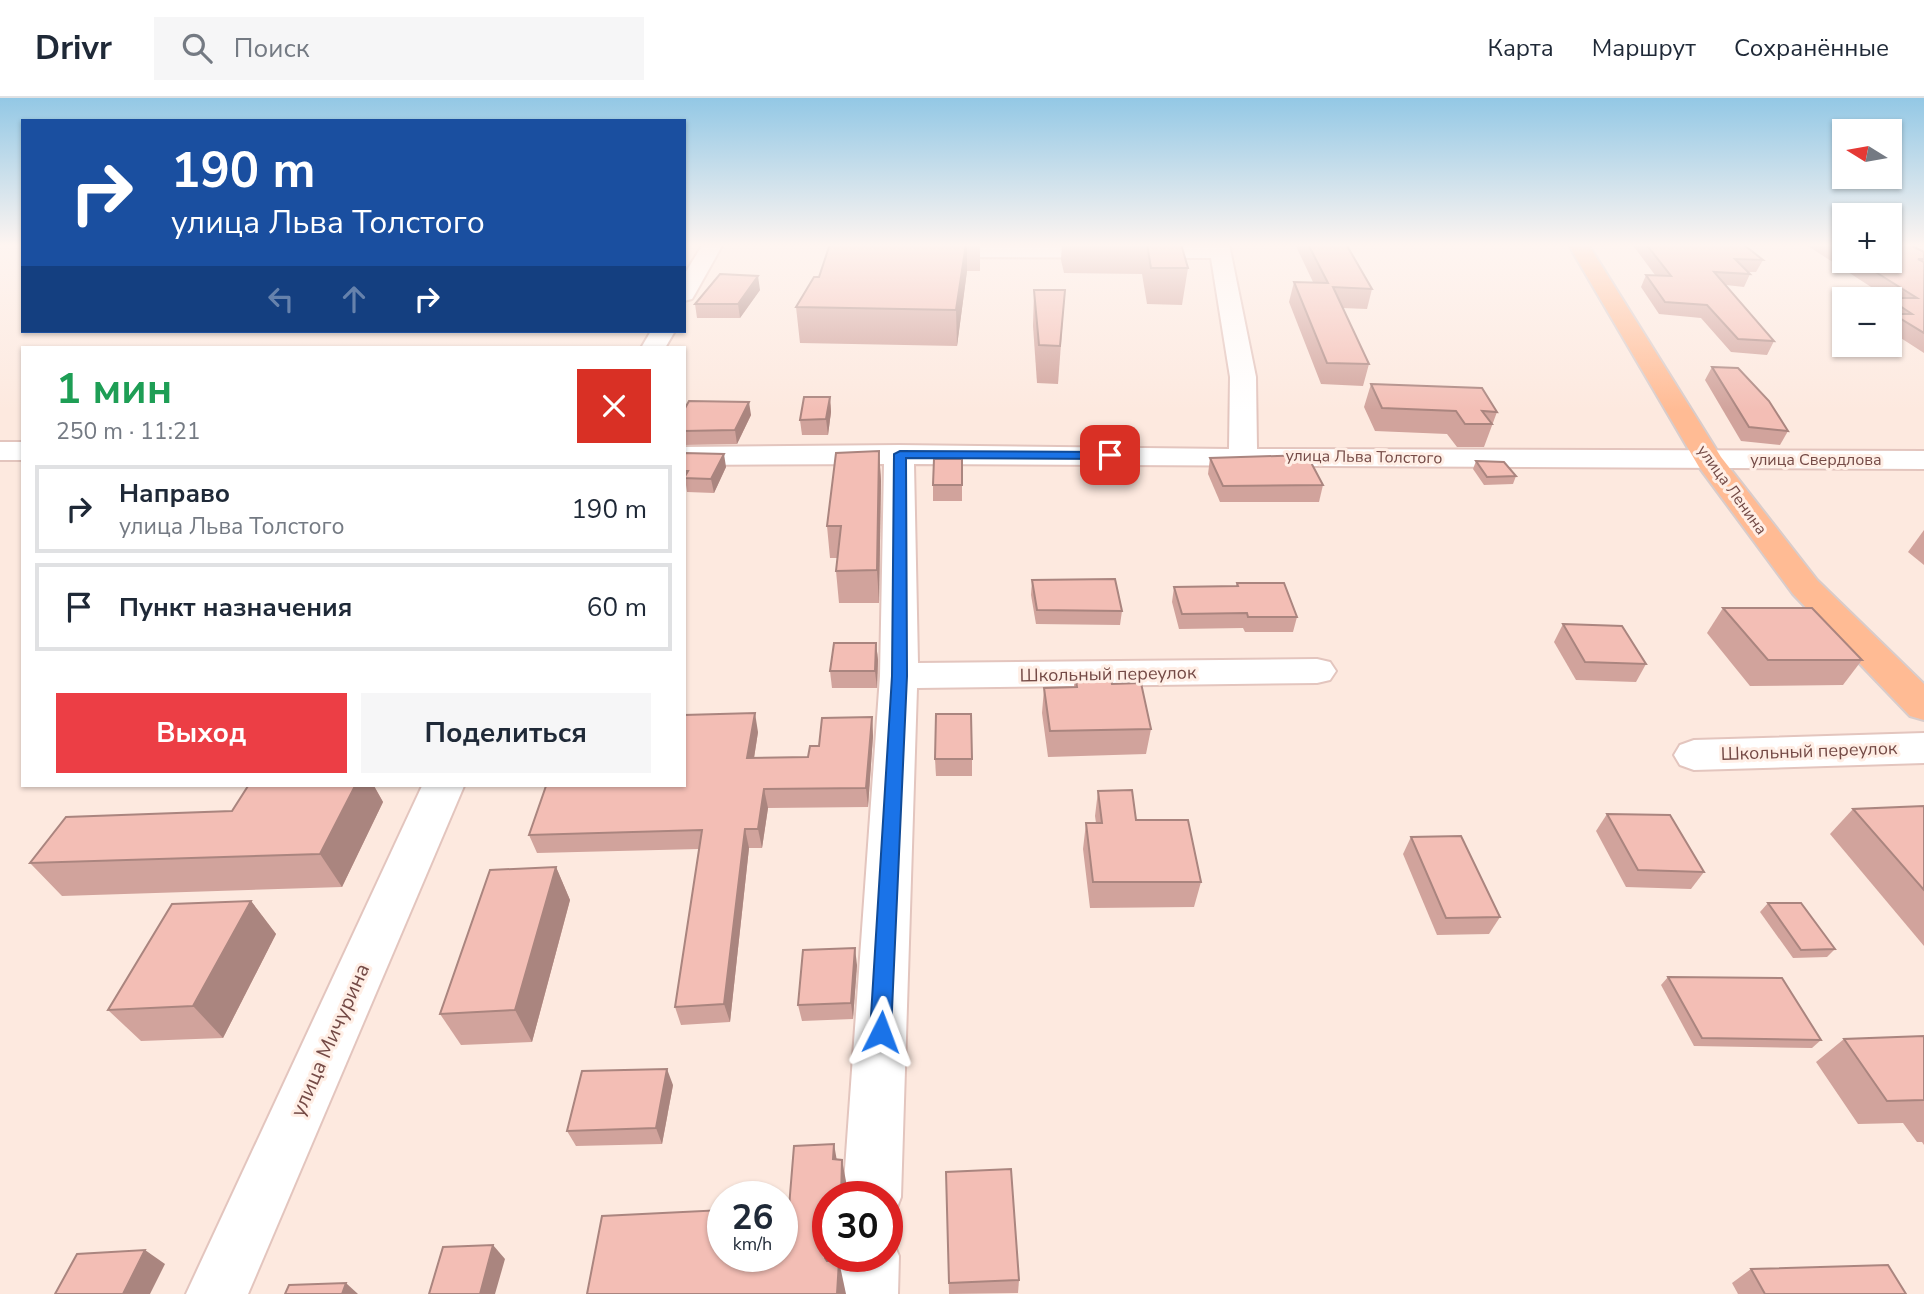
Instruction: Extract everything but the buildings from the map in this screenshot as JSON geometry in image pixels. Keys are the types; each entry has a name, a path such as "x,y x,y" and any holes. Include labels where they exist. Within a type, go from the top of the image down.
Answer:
{"main road":[{"name":"улица Ленина","path":"1612,300 1709,461 1805,587 1924,707"}],"street":[{"path":"1229,300 1243,377 1243,456"},
{"path":"0,451 21,451"},
{"name":"улица Льва Толстого","path":"686,456 900,454 1709,461"},
{"path":"873,1181 899,676 900,454"},
{"name":"улица Свердлова","path":"1709,461 1924,460"},
{"name":"Школьный переулок","path":"899,676 1317,671"},
{"name":"Школьный переулок","path":"1694,755 1924,748"},
{"name":"улица Мичурина","path":"217,1294 443,787"},
{"path":"867,1294 868,1272"}],"route":[{"path":"881,1032 899,676 900,454 1110,455"}]}
